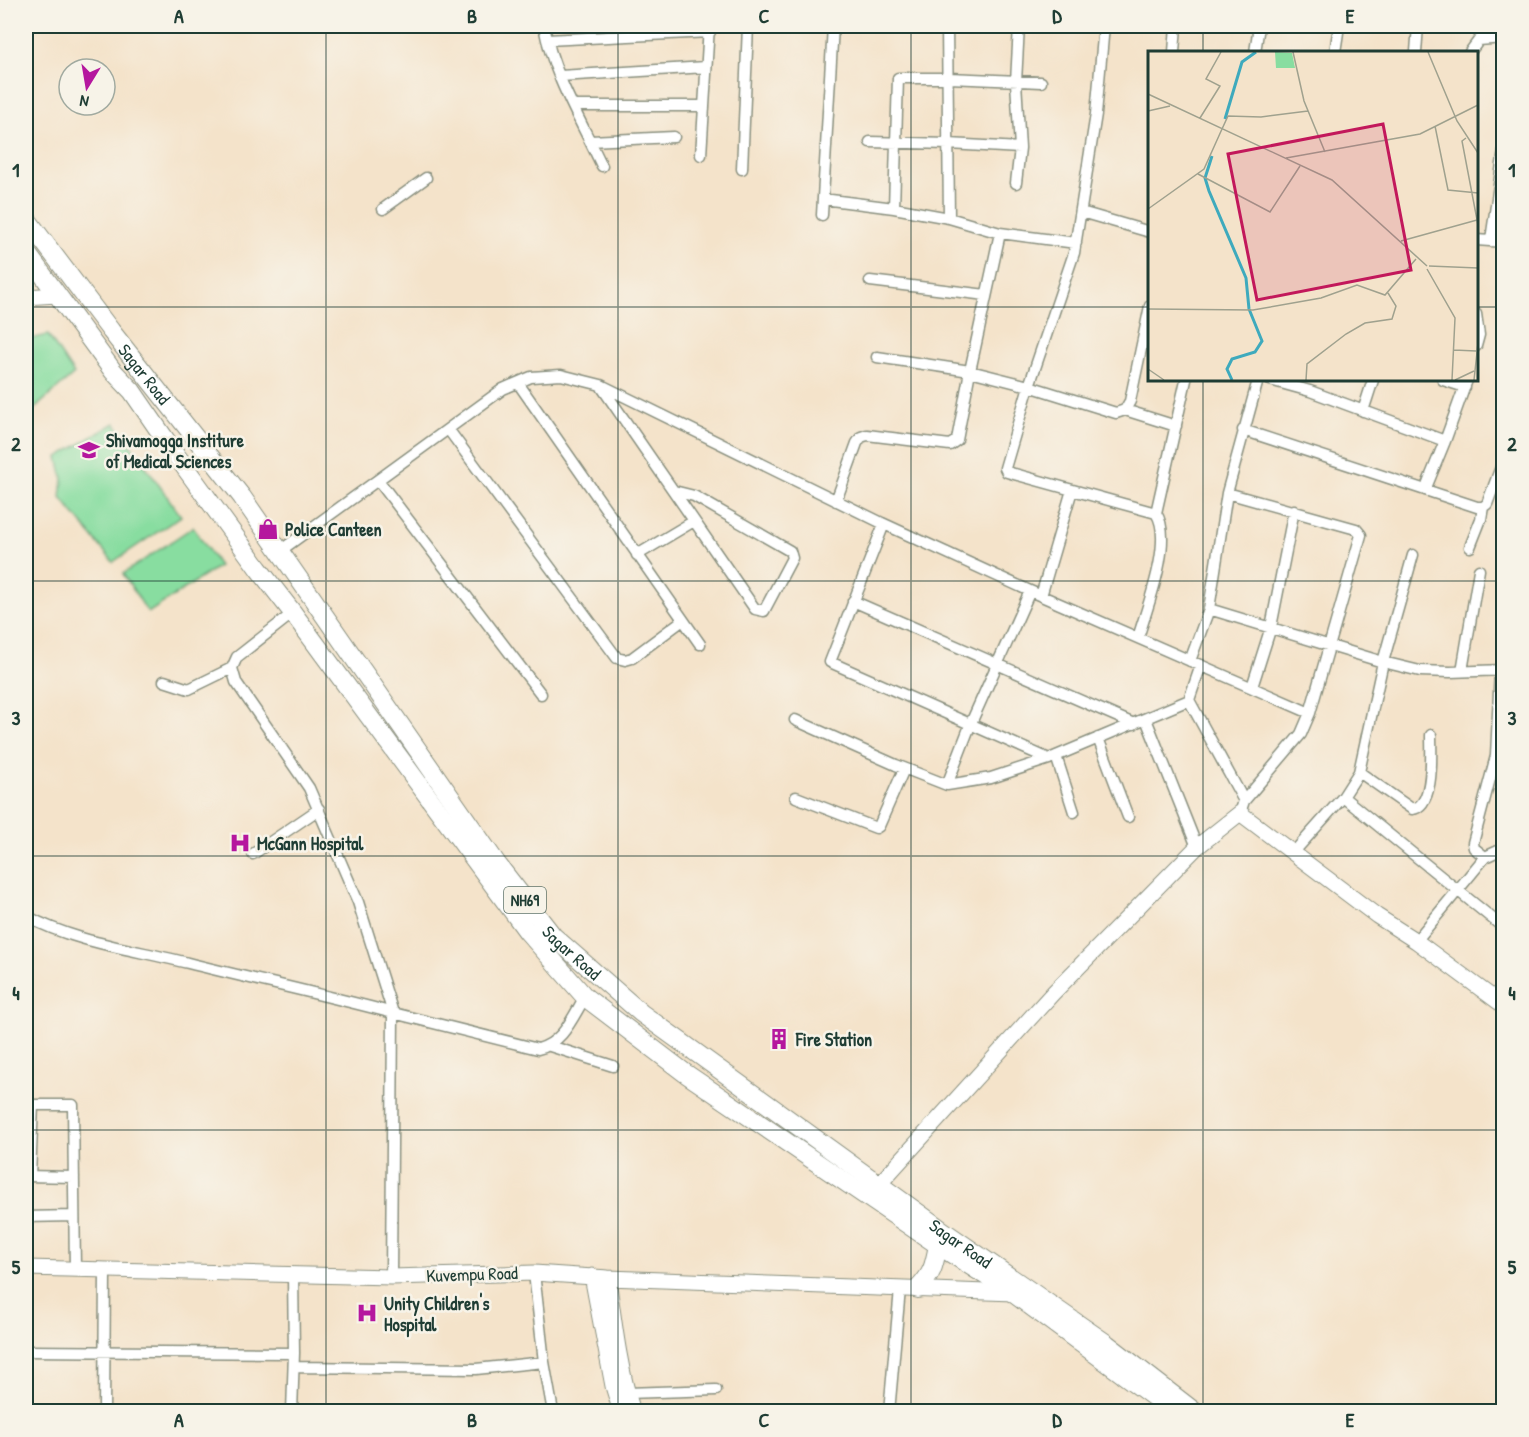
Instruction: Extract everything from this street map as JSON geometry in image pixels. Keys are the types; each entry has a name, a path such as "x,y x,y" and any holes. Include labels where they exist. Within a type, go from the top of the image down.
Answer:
{"highway":[{"name":"Sagar Road","path":"26,218 195,440 242,497 497,864 553,936 641,1013 873,1191 938,1245 1013,1293 1174,1412"},
{"name":"Sagar Road","path":"26,252 113,371 132,391 190,474 527,931 585,997 685,1073 1032,1292 1107,1344 1195,1412"},
{"path":"909,1289 929,1277 938,1245"}],"main road":[{"path":"26,297 57,295"},
{"path":"873,1191 1053,993 1197,847 1242,807 1293,853 1377,916 1416,940 1503,1004"},
{"name":"Kuvempu Road","path":"26,1268 391,1277 534,1273 1032,1292"},
{"path":"600,1277 633,1412"},
{"path":"600,1277 613,1386 621,1412"}],"street":[{"path":"544,26 560,76 602,166"},
{"path":"742,169 748,26"},
{"path":"822,215 833,26"},
{"path":"947,26 949,218"},
{"path":"1016,183 1020,148 1016,82 1019,26"},
{"path":"1104,26 1096,114 1076,243 1005,468 1007,472 1156,513"},
{"path":"1174,51 1176,26"},
{"path":"1255,51 1259,26"},
{"path":"1335,51 1339,26"},
{"path":"1416,51 1418,26"},
{"path":"547,40 710,29 702,155"},
{"path":"1471,51 1479,40 1503,38"},
{"path":"560,76 706,67"},
{"path":"894,208 898,78 1041,82"},
{"path":"574,106 704,106"},
{"path":"590,141 674,137"},
{"path":"870,142 1020,148"},
{"path":"1491,240 1503,150"},
{"path":"383,209 426,178"},
{"path":"823,199 894,208 949,218 1000,233 1076,243"},
{"path":"1081,212 1148,232"},
{"path":"836,501 861,437 867,435 950,446 957,440 1000,233"},
{"path":"1478,240 1503,242"},
{"path":"870,281 986,295"},
{"path":"1125,410 1130,401 1148,311"},
{"path":"877,357 970,371 1029,386 1116,413 1125,410 1176,426"},
{"path":"280,550 503,389 531,377 561,375 601,385 884,524 1041,596 1310,713"},
{"path":"1138,638 1162,549 1163,528 1156,513 1186,381"},
{"path":"1227,493 1356,529 1361,535 1310,713 1301,734 1242,807 1189,700 1209,609 1227,493 1258,381"},
{"path":"1278,381 1312,385 1363,411 1445,441"},
{"path":"1363,411 1373,381"},
{"path":"1425,490 1466,383 1451,381"},
{"path":"518,383 700,644"},
{"path":"601,385 755,609 764,611 792,558 790,551 694,496 674,491"},
{"path":"447,429 617,658 625,660 632,658 683,620"},
{"path":"1243,430 1477,507 1483,507"},
{"path":"1470,547 1478,530 1483,507 1487,504 1503,459"},
{"path":"378,480 541,694"},
{"path":"1041,596 1072,490"},
{"path":"1252,687 1270,627 1294,510"},
{"path":"637,555 694,521"},
{"path":"884,524 830,662 1053,758 1074,812"},
{"path":"1293,853 1343,797 1359,772 1383,662 1413,555"},
{"path":"1462,671 1479,570"},
{"path":"947,785 971,723 1030,591"},
{"path":"853,601 1134,724"},
{"path":"1209,609 1420,671 1502,670 1496,756 1473,843 1474,848 1485,858"},
{"path":"293,613 237,657 232,668 236,682 309,788 358,902 393,1013 391,1277"},
{"path":"164,681 189,688 232,668"},
{"path":"795,720 904,769 947,785 991,778 1053,758 1189,700"},
{"path":"1146,719 1197,847"},
{"path":"1359,772 1412,808 1418,807 1424,801 1430,781 1431,735"},
{"path":"1098,738 1128,817"},
{"path":"796,797 876,828 879,826 904,769"},
{"path":"1343,797 1503,928"},
{"path":"254,854 318,809"},
{"path":"1416,940 1485,858 1498,851 1503,853"},
{"path":"26,916 44,925 100,944 188,963 538,1049 550,1046 561,1036 585,997"},
{"path":"550,1046 613,1066"},
{"path":"74,1177 28,1176 29,1105 73,1105 74,1177 73,1216 75,1270"},
{"path":"26,1217 73,1216"},
{"path":"104,1412 105,1271"},
{"path":"534,1273 544,1362 553,1412"},
{"path":"292,1412 293,1274"},
{"path":"889,1412 909,1289"},
{"path":"26,1351 294,1353"},
{"path":"294,1367 476,1369 544,1362"},
{"path":"627,1392 716,1390"}],"green space":[{"path":"48,335 74,374 26,416 26,340"},
{"path":"115,423 181,516 113,562 61,498 63,479 58,457"},
{"path":"193,527 219,566 148,613 123,574"}],"place":[{"name":"Shivamogga Institure of Medical Sciences","path":"89,450"},
{"name":"Police Canteen","path":"268,529"},
{"name":"McGann Hospital","path":"240,843"},
{"name":"Fire Station","path":"779,1039"},
{"name":"Unity Children's Hospital","path":"367,1313"}]}
